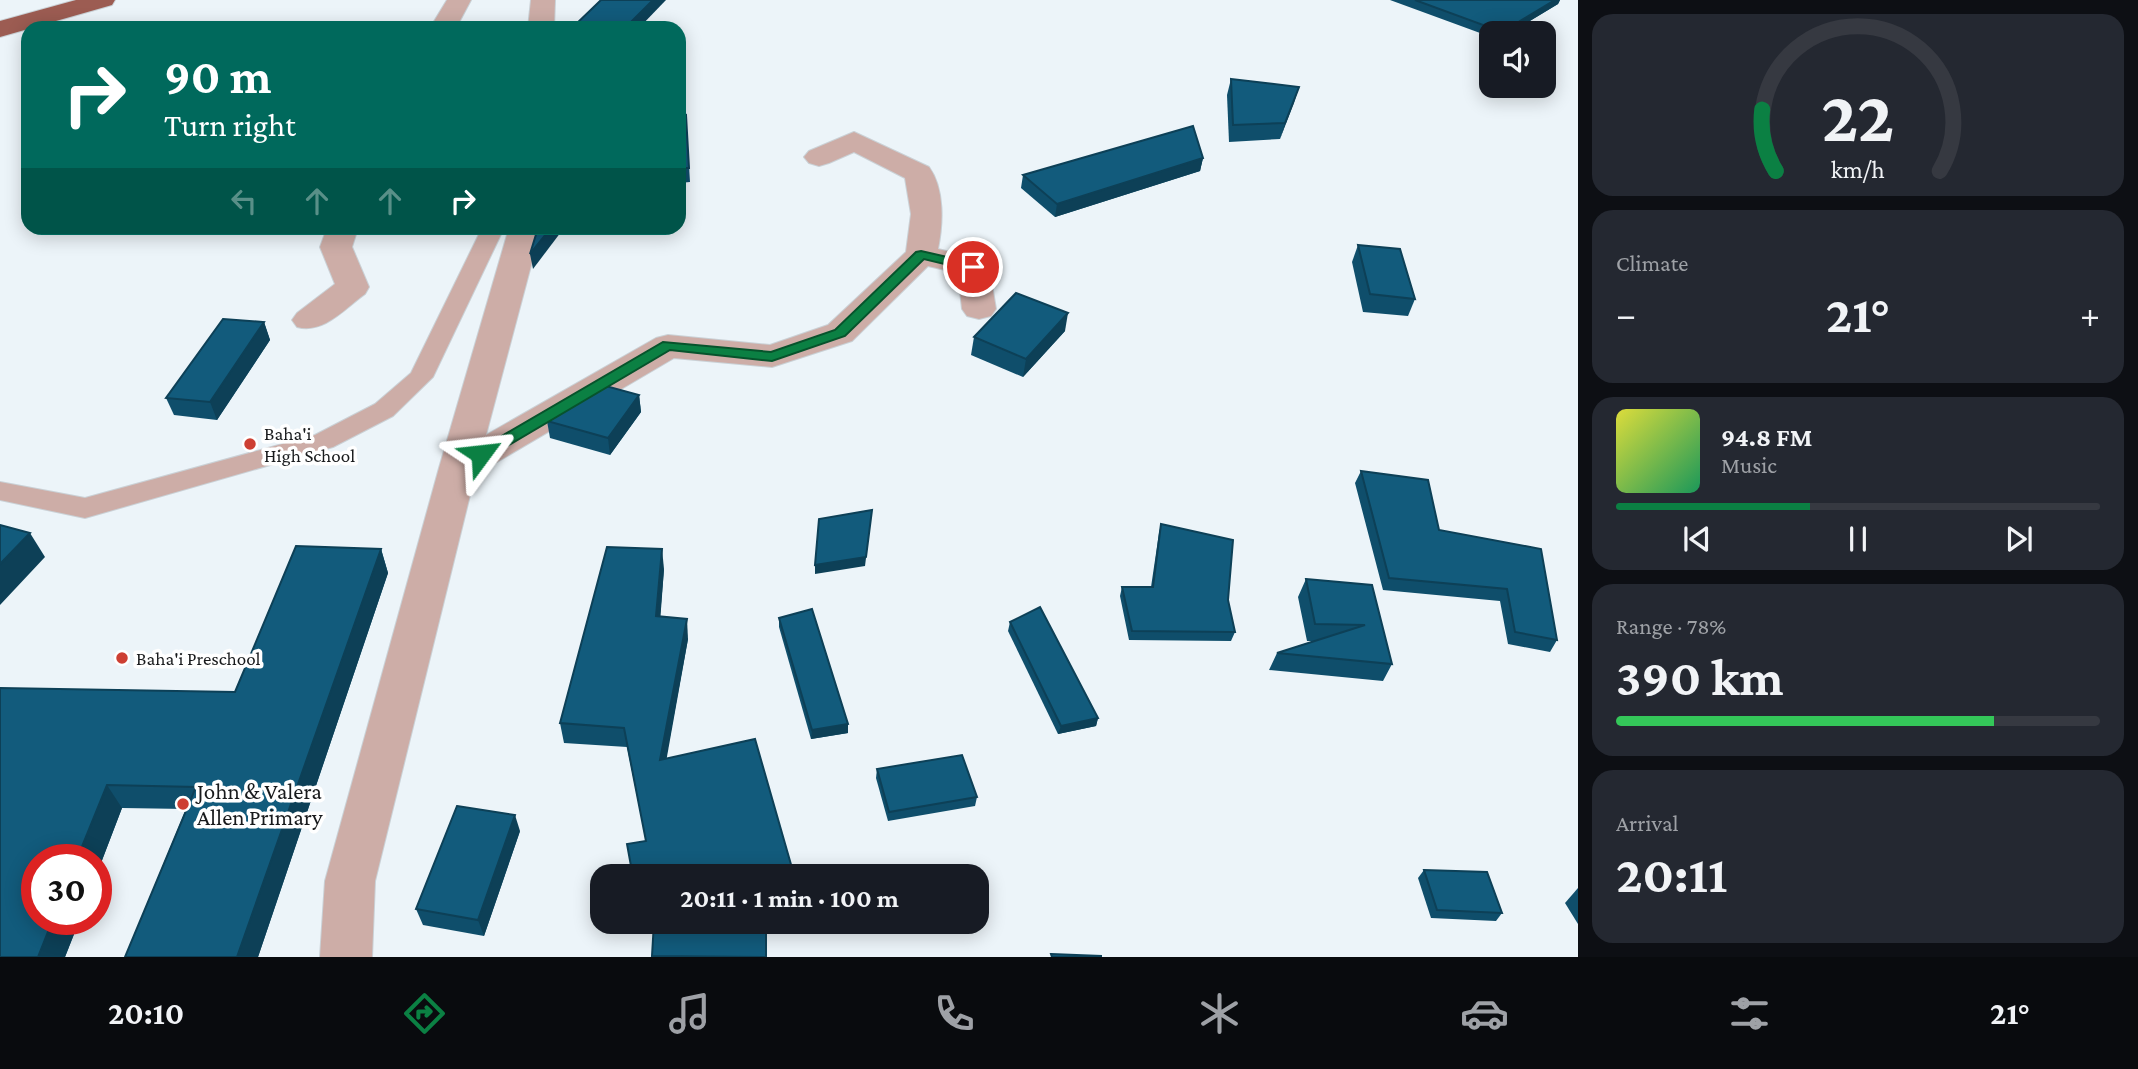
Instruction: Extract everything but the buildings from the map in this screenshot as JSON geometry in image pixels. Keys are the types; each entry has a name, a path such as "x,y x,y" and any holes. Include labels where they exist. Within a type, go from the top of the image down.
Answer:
{"highway":[{"path":"0,8 29,0"},
{"path":"28,21 103,0"},
{"path":"0,29 21,23"}],"street":[{"path":"447,21 459,0"},
{"path":"542,21 543,0"},
{"path":"458,468 668,345 772,356 840,333 921,255 928,228 926,203 919,173 854,141 819,157"},
{"path":"309,320 353,287 335,247 340,235"},
{"path":"346,957 350,881 458,468 523,235"},
{"path":"921,255 973,267 979,309"}],"lane":[{"path":"0,491 85,508 324,441 384,410 421,377 490,235"}],"place":[{"name":"Baha'i High School","path":"250,444"},
{"name":"Baha'i Preschool","path":"122,658"},
{"name":"John & Valera Allen Primary","path":"183,804"}],"route":[{"path":"481,454 668,345 772,356 840,333 921,255 973,267"}]}
